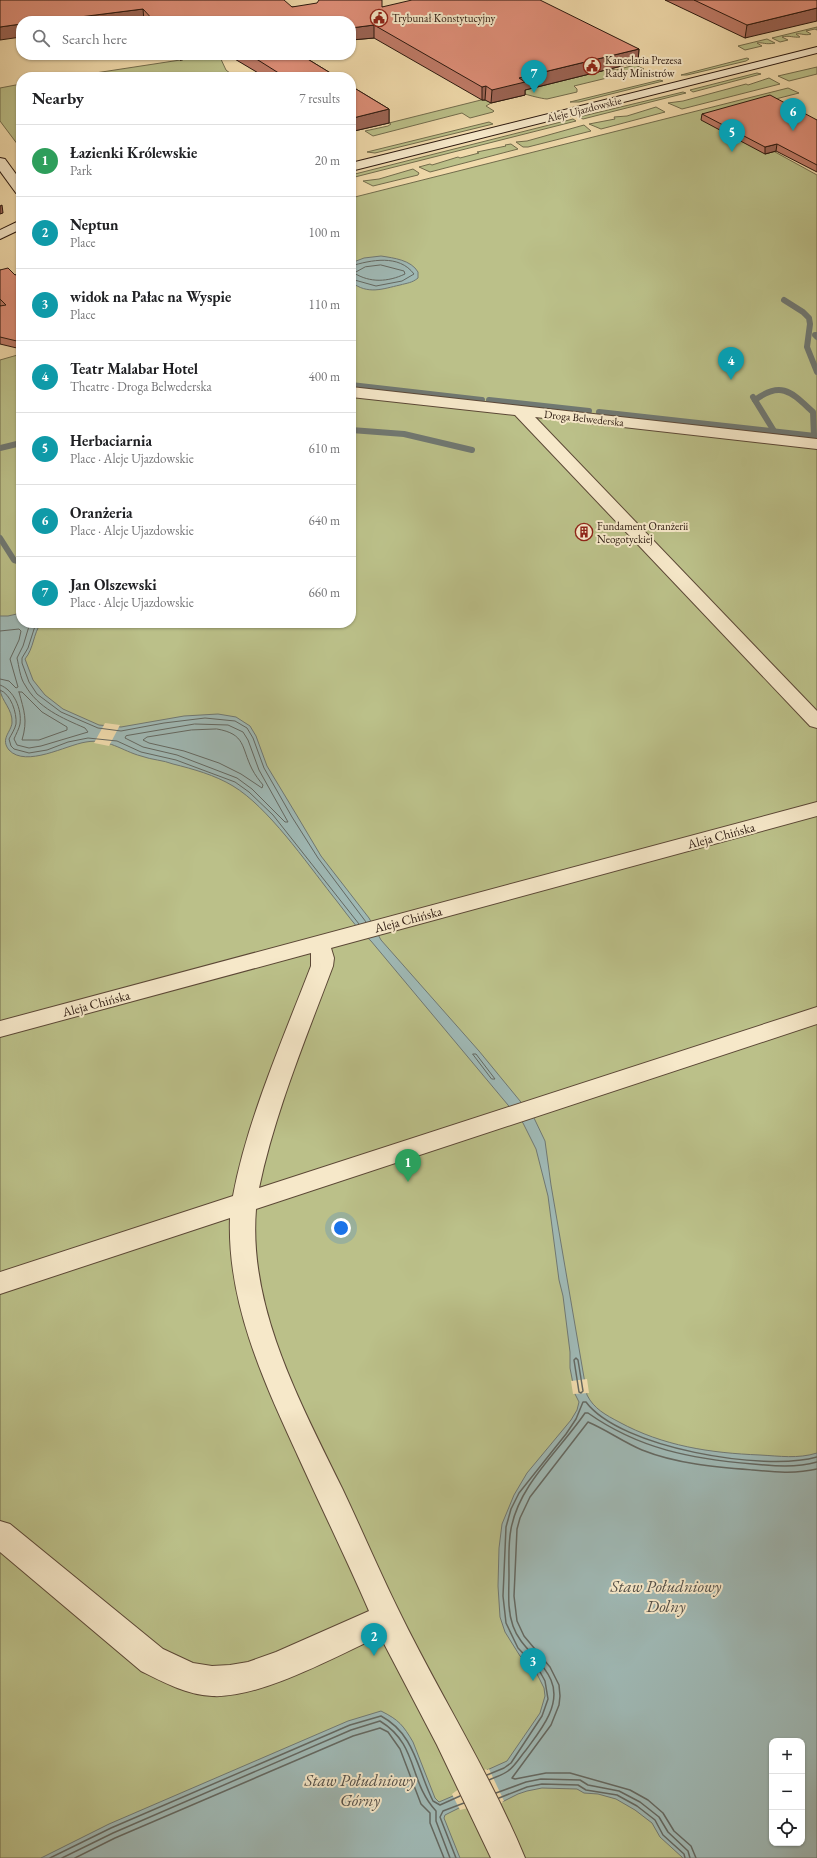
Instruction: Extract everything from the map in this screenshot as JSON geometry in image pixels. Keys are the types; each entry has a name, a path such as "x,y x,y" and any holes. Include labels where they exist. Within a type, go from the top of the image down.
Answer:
{"street":[{"name":"Aleje Ujazdowskie","path":"356,166 817,50"},
{"path":"0,162 16,183"},
{"path":"0,235 16,227"},
{"path":"0,235 16,235"},
{"name":"Droga Belwederska","path":"356,393 817,444"},
{"path":"520,411 817,722"},
{"name":"Aleja Chińska","path":"0,1029 817,809"},
{"path":"330,941 270,1106 254,1158 245,1203 243,1225 244,1259 252,1304 259,1328 281,1386 316,1467 388,1618 468,1774 508,1858"},
{"path":"0,1283 817,1015"},
{"path":"0,1534 152,1660 168,1670 189,1678 223,1682 253,1677 388,1618"}],"green space":[{"path":"817,27 817,30 806,31 811,34 796,34 800,37 782,37 788,40 780,42 772,38"},
{"path":"767,39 775,43 757,43 762,46 745,50 738,46"},
{"path":"747,58 749,59 746,61 687,75 681,75"},
{"path":"180,60 221,60 229,72 102,72"},
{"path":"635,65 644,69 574,86 577,89 577,92 547,99 524,94 518,91 609,69 616,70"},
{"path":"817,67 817,74 789,81 778,76"},
{"path":"757,73 761,74 693,92 690,90"},
{"path":"769,78 780,84 682,109 668,103 683,101 746,84 748,85"},
{"path":"660,80 663,81 579,102 570,102"},
{"path":"16,85 16,142 0,121 0,88"},
{"path":"788,88 799,93 764,102 735,130 817,175 817,1858 0,1858 0,360 16,355 16,628 356,628 356,197"},
{"path":"683,92 686,93 583,119 579,117"},
{"path":"485,99 491,103 486,106 494,111 493,112 470,118 462,113 373,136 365,131 388,126 391,124 389,123"},
{"path":"656,107 665,112 601,129 589,124 615,119 614,117 627,116"},
{"path":"573,119 576,121 356,177 356,174"},
{"path":"489,122 493,124 375,153 367,152"},
{"path":"584,125 591,131 528,147 523,147 516,142 527,141"},
{"path":"511,144 518,149 430,172 419,167 430,164 432,165 458,157 460,158 479,153 477,152"},
{"path":"413,169 419,173 418,175 373,186 363,181 379,179"}],"water":[{"path":"381,256 402,260 415,268 418,272 418,278 409,283 387,288 375,290 363,289 356,285 356,261 364,258"},
{"name":"Staw Południowy Dolny","path":"16,614 16,628 38,628 28,655 25,659 33,680 45,695 63,709 99,725 121,727 184,716 218,714 236,717 250,726 256,736 267,766 321,856 369,918 381,940 479,1051 534,1118 545,1141 551,1185 587,1395 593,1404 605,1414 636,1430 653,1437 687,1447 741,1454 796,1457 817,1453 817,1858 683,1858 660,1837 652,1823 635,1810 616,1799 598,1794 584,1793 577,1789 542,1788 518,1794 502,1802 459,1808 445,1815 444,1818 460,1858 41,1858 109,1824 348,1721 381,1711 396,1720 403,1727 413,1742 435,1798 439,1802 453,1796 487,1770 507,1761 540,1713 545,1696 544,1688 535,1670 520,1656 505,1632 500,1617 498,1586 499,1548 502,1524 514,1495 527,1473 571,1420 577,1410 579,1402 575,1394 570,1368 570,1352 563,1296 559,1280 548,1196 536,1149 523,1123 371,941 355,925 286,836 260,807 246,795 226,782 196,770 134,754 108,743 94,741 86,742 36,756 25,757 16,755 9,750 6,742 12,723 12,718 11,713 2,697 0,689 0,616"}],"pier":[{"path":"105,723 120,725 109,746 94,743"},
{"path":"587,1379 589,1393 573,1394 571,1381"},
{"path":"486,1769 489,1769 504,1801 502,1802 503,1803 480,1805 460,1810 452,1794"}],"building":[{"path":"0,0 284,0 292,7 317,3 319,0 382,0 382,7 412,0 540,0 639,49 519,78 525,82 492,90 486,86 482,87 374,25 356,27 356,16 149,16 143,9 88,16 16,16 16,25 0,27"},
{"path":"694,0 817,0 817,8 747,25"},
{"path":"258,60 309,60 329,72 277,72"},
{"path":"356,89 389,109 356,117"},
{"path":"770,95 817,120 817,165 777,144 765,147 702,114"},
{"path":"8,268 16,275 16,341 0,337 0,306 6,305 0,299 0,270"}],"waterway":[{"path":"784,300 803,312 809,318 810,324 807,347 817,372"},
{"path":"817,335 815,335 817,337"},
{"path":"356,386 482,400"},
{"path":"755,400 772,391 786,391 793,395 813,412 814,436"},
{"path":"753,397 774,431"},
{"path":"489,400 589,411"},
{"path":"599,412 814,436"},
{"path":"356,430 404,434 472,450"},
{"path":"0,448 16,444"},
{"path":"0,538 14,560 16,561"}],"place":[{"name":"Trybunał Konstytucyjny","path":"379,18"},
{"name":"Kancelaria Prezesa Rady Ministrów","path":"592,66"},
{"name":"Jan Olszewski","path":"534,93"},
{"name":"Oranżeria","path":"793,131"},
{"name":"Herbaciarnia","path":"732,152"},
{"name":"Teatr Malabar Hotel","path":"731,380"},
{"name":"Fundament Oranżerii Neogotyckiej","path":"584,532"},
{"name":"Łazienki Królewskie","path":"408,1182"},
{"name":"Neptun","path":"374,1656"},
{"name":"widok na Pałac na Wyspie","path":"533,1681"}],"water label":[{"name":"Staw Południowy Górny","path":"360,1790"}]}
